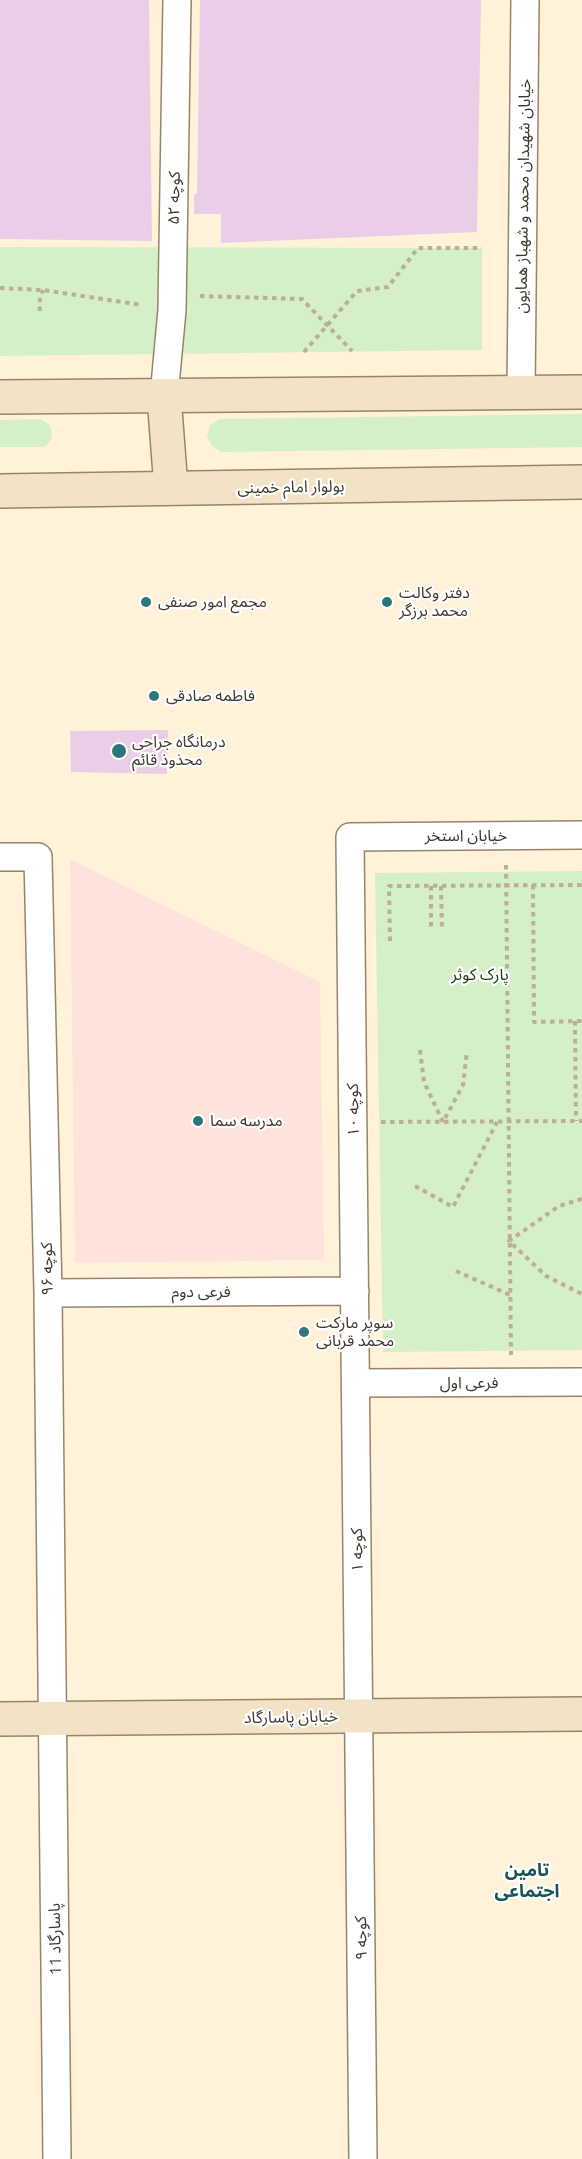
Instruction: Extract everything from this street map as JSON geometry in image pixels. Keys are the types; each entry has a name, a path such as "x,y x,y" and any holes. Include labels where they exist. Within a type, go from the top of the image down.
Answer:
{"main road":[{"path":"0,397 582,392"},
{"path":"164,396 171,488"},
{"name":"بولوار امام خمینی","path":"0,491 582,482"},
{"name":"خیابان پاسارگاد","path":"0,1719 582,1714"}],"street":[{"name":"کوچه ۵۲","path":"164,396 172,302 177,0"},
{"name":"خیابان شهیدان محمد و شهباز همایون","path":"521,393 525,0"},
{"name":"خیابان استخر","path":"350,837 582,835"},
{"name":"کوچه ۱۰","path":"350,837 356,1383"},
{"name":"کوچه ۹۶","path":"0,857 38,857 48,1293 52,1719"},
{"name":"فرعی دوم","path":"48,1293 355,1291"},
{"name":"فرعی اول","path":"356,1383 582,1382"},
{"name":"کوچه ۱","path":"356,1383 359,1716"},
{"name":"کوچه ۹","path":"359,1716 363,2159"},
{"name":"پاسارگاد 11","path":"52,1719 57,2159"}],"path":[{"path":"304,352 357,291 388,287 418,248 482,248"},
{"path":"0,288 172,302 302,299 352,351"},
{"path":"40,311 39,303 43,290"},
{"path":"505,836 511,1383"},
{"path":"431,885 431,930"},
{"path":"533,885 534,1022 582,1021"},
{"path":"390,941 389,886 582,885"},
{"path":"441,886 442,929"},
{"path":"575,1021 576,1121"},
{"path":"420,1050 424,1082 443,1122"},
{"path":"443,1122 463,1084 467,1051"},
{"path":"415,1186 453,1207 497,1121"},
{"path":"353,1122 582,1121"},
{"path":"509,1241 559,1206 582,1199"},
{"path":"509,1241 546,1276 582,1294"},
{"path":"456,1271 510,1295"}],"shaded area":[{"name":"مدرسه سما","path":"70,859 320,982 324,1260 75,1263"}],"green space":[{"path":"0,247 482,248 482,350 0,356"},
{"path":"582,414 582,447 221,452 212,446 207,436 210,425 220,419"},
{"path":"41,419 49,425 52,434 44,447 0,447 0,420"},
{"name":"پارک کوثر","path":"582,871 582,1350 383,1352 375,873"}],"building":[{"path":"0,0 149,0 152,241 0,239"},
{"path":"200,0 481,0 477,232 221,243 221,214 194,214 194,194 197,194"},
{"name":"درمانگاه جراحی محذوذ قائم","path":"168,730 167,774 71,772 70,731"}],"place":[{"name":"مجمع امور صنفی","path":"146,602"},
{"name":"دفتر وکالت محمد برزگر","path":"387,602"},
{"name":"فاطمه صادقی","path":"154,696"},
{"name":"درمانگاه جراحی محذوذ قائم","path":"119,751"},
{"name":"مدرسه سما","path":"198,1121"},
{"name":"سوپر مارکت محمد قربانی","path":"304,1332"}],"district":[{"name":"تامین اجتماعی","path":"527,1880"}]}
